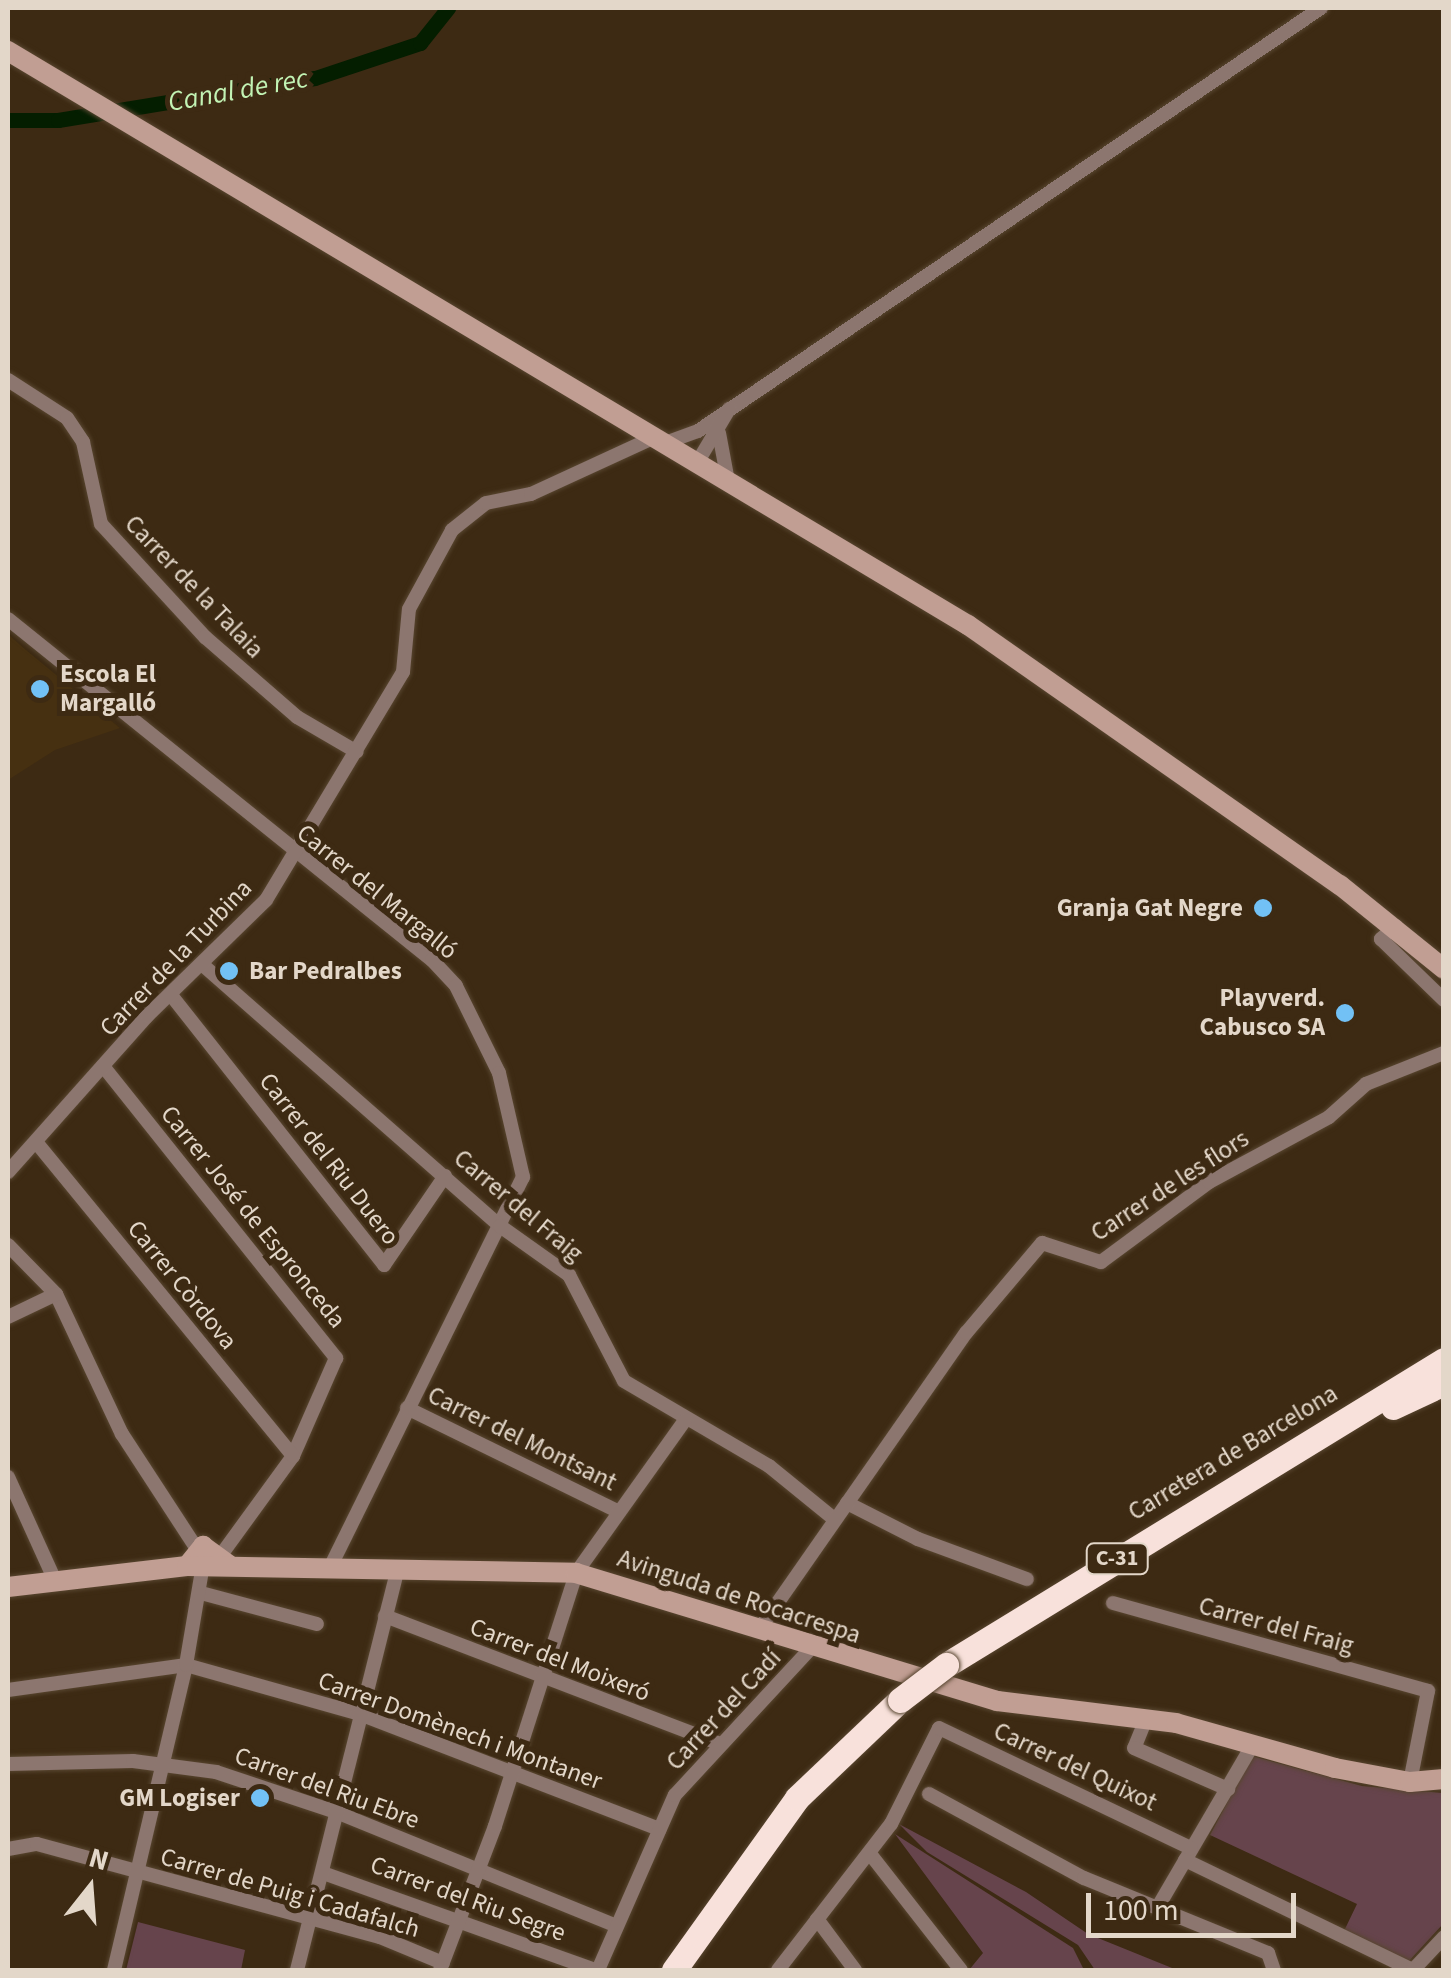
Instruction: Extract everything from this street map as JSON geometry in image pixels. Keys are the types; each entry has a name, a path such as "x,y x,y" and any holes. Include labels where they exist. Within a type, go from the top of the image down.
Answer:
{"highway":[{"path":"1288,1455 1444,1344"},
{"name":"Carretera de Barcelona","path":"674,1970 797,1798 900,1700 946,1664 1444,1360"},
{"path":"1288,1455 1444,1383"}],"street":[{"name":"Carrer de la Turbina","path":"8,1172 103,1066 266,900 403,672 409,610 452,530 486,503 532,494 660,440 698,430 1321,8"},
{"path":"8,52 985,636 1396,926 1444,969"},
{"name":"Carrer de la Talaia","path":"8,380 68,418 83,442 101,524 205,637 296,718 357,752"},
{"path":"697,463 720,432 729,409"},
{"path":"697,463 698,430"},
{"path":"720,432 728,480"},
{"name":"Carrer del Margalló","path":"8,619 295,855 432,960 472,1014 522,1152 523,1177 331,1566"},
{"path":"1396,926 1381,940 1444,1000"},
{"name":"Carrer del Fraig","path":"204,966 500,1226 569,1274 624,1381 769,1466 833,1518"},
{"name":"Carrer del Riu Duero","path":"171,996 384,1265 446,1176"},
{"name":"Carrer de les flors","path":"848,1502 966,1333 1042,1243 1101,1262 1209,1182 1329,1116 1366,1084 1444,1054"},
{"name":"Carrer José de Espronceda","path":"103,1066 336,1358 293,1456 208,1560"},
{"name":"Carrer Còrdova","path":"36,1142 293,1456"},
{"path":"8,1245 56,1294 122,1434 208,1560 114,1970"},
{"path":"8,1318 56,1294"},
{"name":"Carrer del Montsant","path":"407,1408 617,1511"},
{"path":"442,1967 576,1572 685,1420"},
{"path":"8,1476 56,1583"},
{"path":"760,1628 833,1518 848,1502 918,1539 1027,1579"},
{"name":"Avinguda de Rocacrespa","path":"8,1587 208,1560 576,1572 998,1702 1146,1719 1410,1782 1444,1779"},
{"path":"297,1970 323,1873 357,1713 398,1568"},
{"path":"201,1593 317,1624"},
{"name":"Carrer del Fraig","path":"1113,1603 1428,1691 1410,1782"},
{"name":"Carrer del Moixeró","path":"385,1616 720,1744"},
{"name":"Carrer del Cadí","path":"597,1970 676,1796 814,1646"},
{"name":"Carrer Domènech i Montaner","path":"8,1690 186,1665 357,1713 659,1829"},
{"path":"1146,1719 1134,1748 1228,1790"},
{"name":"Carrer del Quixot","path":"870,1855 939,1728 1413,1970"},
{"path":"1159,1905 1253,1744"},
{"name":"Carrer del Riu Ebre","path":"8,1764 164,1762 216,1772 336,1812 617,1926"},
{"path":"929,1794 1084,1878 1159,1905 1268,1953 1274,1970"},
{"name":"Carrer de Puig i Cadafalch","path":"8,1849 37,1844 310,1918 442,1967"},
{"path":"778,1970 870,1855 960,1970"},
{"name":"Carrer del Riu Segre","path":"323,1873 460,1918 597,1970"},
{"path":"816,1920 855,1970"},
{"path":"1413,1970 1444,1937"}],"shaded area":[{"name":"Escola El Margalló","path":"8,634 120,728 55,750 8,780"},
{"path":"1252,1756 1362,1786 1443,1793 1443,1924 1409,1961 1344,1931 1357,1904 1210,1835"},
{"path":"899,1824 1026,1892 1088,1934 1177,1970 1095,1970 1078,1945 927,1852"},
{"path":"895,1834 1073,1948 1084,1970 969,1970 983,1953"},
{"path":"138,1922 245,1950 241,1970 126,1970"}],"waterway":[{"name":"Canal de rec","path":"8,120 58,120 315,78 420,43 448,8"}],"place":[{"name":"Escola El Margalló","path":"40,689"},
{"name":"Granja Gat Negre","path":"1263,908"},
{"name":"Bar Pedralbes","path":"229,971"},
{"name":"Playverd. Cabusco SA","path":"1345,1013"},
{"name":"GM Logiser","path":"260,1798"}]}
